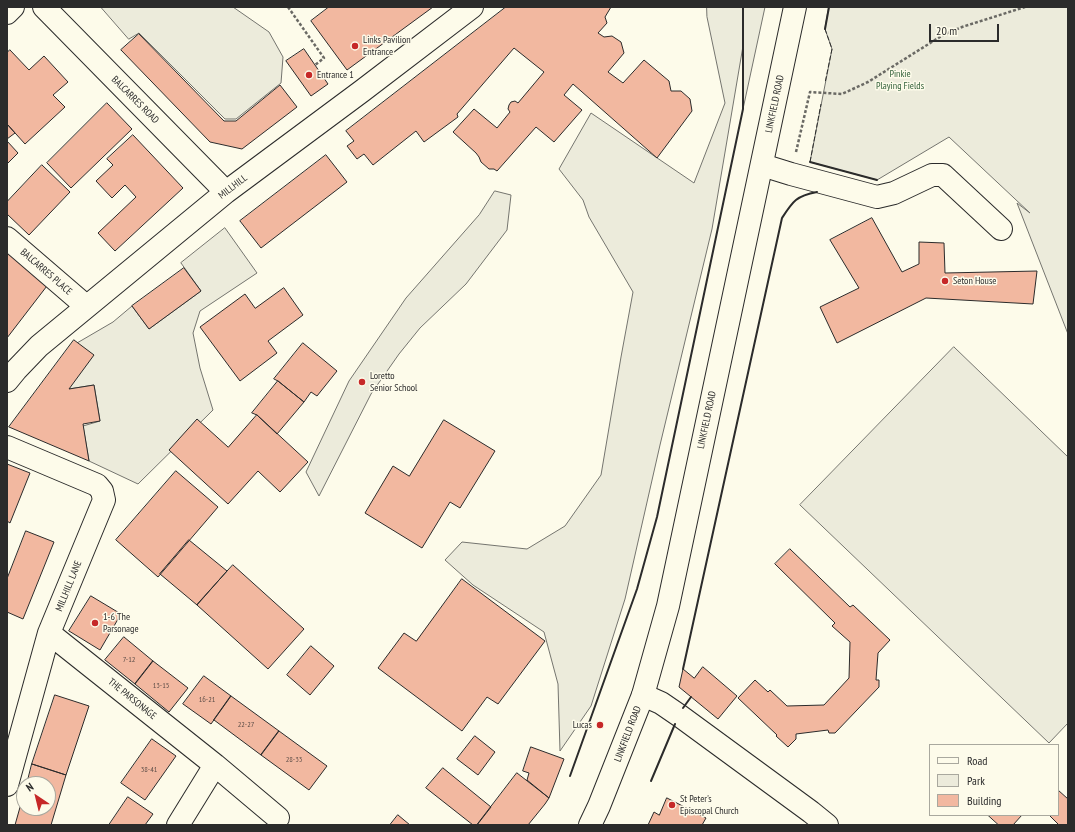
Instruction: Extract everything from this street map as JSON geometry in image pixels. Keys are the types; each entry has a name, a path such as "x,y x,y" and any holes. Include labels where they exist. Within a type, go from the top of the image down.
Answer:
{"street":[{"path":"7,13 13,7"},
{"name":"BALCARRES ROAD","path":"44,7 226,192"},
{"name":"MILLHILL","path":"7,381 39,346 226,192 472,7"},
{"name":"LINKFIELD ROAD","path":"590,825 643,695 668,606 795,7"},
{"path":"762,165 877,197 894,193 932,175 943,175 1002,230"},
{"name":"BALCARRES PLACE","path":"7,238 86,306"},
{"name":"MILLHILL LANE","path":"7,447 97,485 102,491 104,500 49,633 7,785"},
{"name":"THE PARSONAGE","path":"49,633 215,765 278,818"},
{"path":"643,695 661,703 680,716 827,825"},
{"path":"178,825 215,765"}],"path":[{"path":"288,7 324,58 315,65"},
{"path":"791,174 810,92 842,94 868,82 943,35 962,27 1025,7"}],"green space":[{"path":"101,7 233,7 269,32 283,57 281,83 236,119 225,119 139,33 129,39"},
{"path":"707,7 765,7 743,109 743,46 712,229 625,599 591,706 560,751 558,684 544,632 473,585 445,560 462,542 527,549 565,526 601,475 633,292 589,217 583,200 559,169 591,113 694,183 725,103 707,17"},
{"name":"Pinkie Playing Fields","path":"829,7 1068,7 1068,334 1017,203 1030,213 949,137 877,180 810,162 832,49 825,29"},
{"path":"495,191 511,195 507,230 466,284 420,328 399,354 371,394 319,496 306,472 349,381 406,298 479,215"},
{"path":"225,228 257,273 200,311 193,333 200,368 213,410 138,484 89,461 83,426 100,421 94,385 69,389 77,343 113,322 132,306 149,329 201,291 181,263"},
{"path":"954,347 1068,457 1068,723 1049,743 800,505"}],"building":[{"name":"Links Pavilion Entrance","path":"329,7 433,7 347,70 311,21"},
{"path":"506,7 611,7 605,17 607,23 598,33 604,37 612,36 621,42 624,53 608,72 623,83 644,60 669,81 671,91 681,91 690,99 692,111 657,158 573,84 564,95 582,110 554,142 536,127 497,171 494,169 489,169 481,162 476,153 453,132 474,109 497,128 510,112 508,109 511,102 515,101 518,103 544,72 514,48 457,114 458,117 424,142 416,131 373,165 364,154 357,159 347,146 354,141 346,131"},
{"path":"139,34 224,121 236,121 280,85 297,107 242,149 210,142 121,50"},
{"name":"Entrance 1","path":"304,49 328,84 311,96 286,61"},
{"path":"10,50 29,70 44,56 68,82 53,95 65,107 25,144 7,124 7,53"},
{"path":"107,103 132,129 71,188 47,163"},
{"path":"7,124 15,133 7,139"},
{"path":"133,135 183,188 115,251 98,233 136,197 125,185 112,198 96,181 113,165 107,159"},
{"path":"7,141 18,153 7,164"},
{"path":"326,155 347,182 261,248 240,221"},
{"path":"42,165 70,192 29,235 7,214 7,202"},
{"name":"Seton House","path":"872,218 902,272 919,264 919,242 944,243 945,273 1037,271 1033,304 926,298 837,343 820,307 859,288 830,240"},
{"path":"7,250 50,282 7,338"},
{"path":"184,268 201,291 149,329 132,306"},
{"path":"284,288 303,315 268,341 277,353 240,381 200,327 245,294 255,308"},
{"path":"74,340 94,355 69,389 94,385 100,421 83,424 89,461 9,427"},
{"path":"303,343 337,371 317,396 311,392 304,402 274,379"},
{"path":"278,381 304,402 277,434 257,415 252,413"},
{"path":"257,415 308,462 280,492 258,471 228,504 169,450 197,419 228,447"},
{"path":"444,420 495,451 460,508 450,502 422,548 365,513 393,466 409,476"},
{"path":"7,464 30,473 10,523 7,521"},
{"path":"176,471 218,507 158,577 116,540"},
{"path":"26,531 54,542 23,619 7,612 7,579"},
{"path":"189,540 227,571 197,605 160,574"},
{"path":"790,549 850,607 853,605 890,640 878,653 876,680 879,680 879,687 835,733 829,733 828,730 796,734 796,739 788,747 738,698 755,680 768,692 770,690 787,706 824,705 849,678 850,642 832,626 835,623 775,564"},
{"path":"233,565 304,629 268,669 197,605"},
{"path":"462,579 545,641 498,704 487,697 462,731 378,668 404,633 416,641"},
{"name":"1-6 The Parsonage","path":"91,596 121,614 100,650 69,631"},
{"path":"124,637 153,661 135,684 105,660"},
{"path":"311,646 334,666 310,695 287,675"},
{"path":"153,661 188,688 169,712 135,684"},
{"path":"703,667 737,696 718,719 679,687 683,669 694,678"},
{"path":"204,676 231,696 211,724 183,704"},
{"path":"55,695 89,706 66,775 32,764"},
{"path":"231,696 279,731 261,755 214,720"},
{"path":"279,731 327,766 309,790 261,755"},
{"path":"475,736 495,752 478,775 457,759"},
{"path":"152,739 176,756 145,800 121,783"},
{"path":"531,747 564,759 549,798 527,780 529,773 523,771"},
{"path":"32,764 66,775 56,808 56,776 29,776"},
{"path":"443,768 491,807 477,825 473,825 426,788"},
{"path":"517,773 549,798 545,804 528,825 477,825"},
{"path":"1059,791 1068,799 1068,825 1059,825 1050,816 1059,816"},
{"path":"128,797 153,814 145,825 109,825"},
{"name":"St Peter's Episcopal Church","path":"667,798 706,818 702,825 648,825 654,812 659,815"},
{"path":"398,815 410,825 390,825"},
{"path":"18,816 54,816 51,825 15,825"},
{"path":"989,816 1021,816 1013,825 999,825"}],"fence":[{"path":"825,29 832,49 825,83"},
{"path":"810,162 821,104"}],"wall":[{"path":"570,776 637,589 657,517 743,109 743,7"},
{"path":"825,29 829,7"},
{"path":"810,162 877,180"},
{"path":"683,669 782,218 792,203 796,200 804,195 817,192"},
{"path":"683,708 691,697"},
{"path":"651,781 675,724"}],"place":[{"name":"Links Pavilion Entrance","path":"355,46"},
{"name":"Entrance 1","path":"309,75"},
{"name":"Seton House","path":"945,281"},
{"name":"Loretto Senior School","path":"362,382"},
{"name":"1-6 The Parsonage","path":"95,623"},
{"name":"Lucas","path":"600,725"},
{"name":"St Peter's Episcopal Church","path":"672,805"}]}
